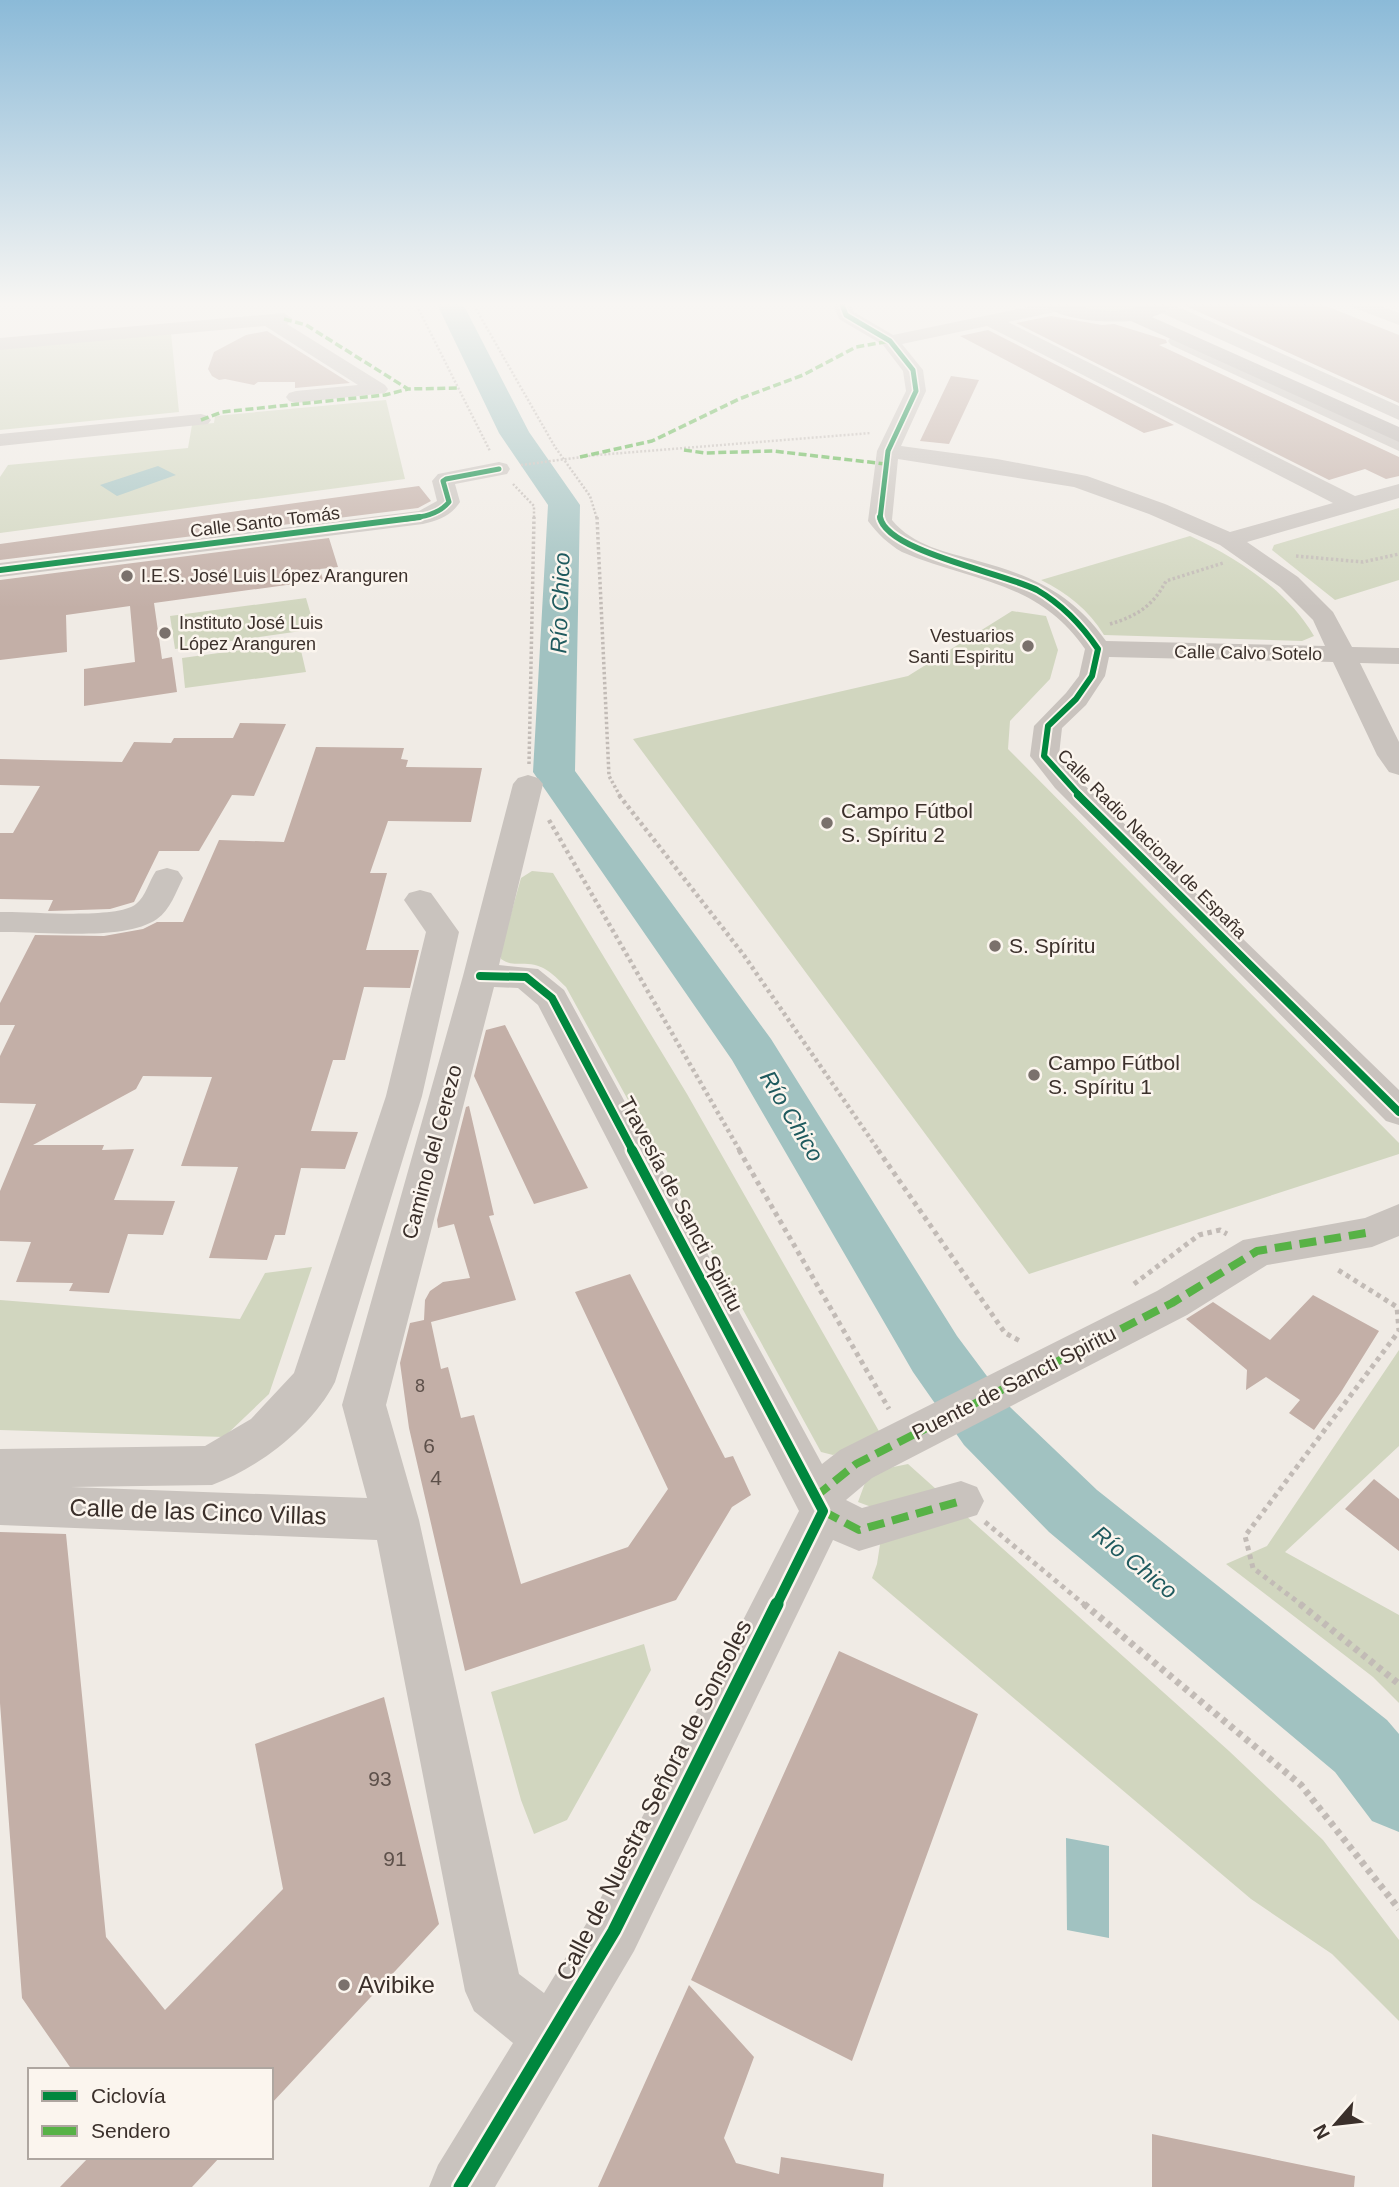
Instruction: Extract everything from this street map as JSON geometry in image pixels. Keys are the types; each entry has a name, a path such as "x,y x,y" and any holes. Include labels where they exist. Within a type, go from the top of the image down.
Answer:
{"main road":[{"path":"1336,404 1399,435"},
{"path":"1355,404 1399,424"}],"street":[{"path":"910,404 892,443 880,521 892,538 922,552 1009,577 1056,600 1091,637"},
{"path":"1155,404 1353,504"},
{"path":"1322,404 1399,445"},
{"path":"1375,404 1399,414"},
{"path":"0,440 201,420"},
{"path":"892,443 1079,481 1157,509 1235,545 1289,582 1324,617 1391,755 1399,765"},
{"name":"Calle Santo Tomás","path":"0,570 423,517 442,510 449,502 443,481 446,479 499,469"},
{"path":"1235,545 1399,491"},
{"name":"Calle Calvo Sotelo","path":"1091,637 1344,655 1399,656"},
{"name":"Calle Radio Nacional de España","path":"1091,637 1092,676 1076,699 1048,726 1044,756 1065,782 1399,1112"},
{"name":"Camino del Cerezo","path":"396,1520 364,1405 480,976 528,784"},
{"path":"1,934 34,920 118,922 142,915 153,906 167,878"},
{"path":"0,1469 212,1465 267,1432 313,1382 404,1096 443,932 420,900"},
{"name":"Travesía de Sancti Spiritu","path":"480,976 526,977 552,998 819,1504"},
{"path":"1257,1251 1385,1226"},
{"name":"Puente de Sancti Spiritu","path":"819,1504 856,1464 1172,1303 1257,1251"},
{"path":"819,1504 859,1530 961,1501"},
{"name":"Calle de Nuestra Señora de Sonsoles","path":"460,2187 614,1931 819,1504"},
{"name":"Calle de las Cinco Villas","path":"0,1505 396,1520"},
{"path":"396,1520 494,1991 551,2035"}],"path":[{"path":"466,404 499,469 534,506 528,784 893,1415"},
{"path":"532,404 590,496 598,521 610,776 624,803 743,954 1005,1333 1020,1342 1032,1339"},
{"path":"499,469 564,458 867,434 892,443"},
{"path":"1091,637 1099,626 1142,613 1154,603 1166,581 1224,563 1235,545 1340,562 1363,562 1399,554"},
{"path":"1125,1291 1199,1235 1220,1230 1257,1251"},
{"path":"1326,1262 1397,1307 1399,1332 1245,1536 1252,1568 1342,1636 1399,1684"},
{"path":"961,1501 1301,1785 1399,1909"}],"green space":[{"path":"0,404 178,404 179,412 0,430"},
{"path":"343,404 387,404 405,479 0,533 0,477 8,465 188,448 192,425 214,423 215,416"},
{"path":"1399,508 1399,580 1335,600 1272,550 1274,545"},
{"path":"1190,536 1225,554 1260,577 1290,604 1314,636 1302,641 1104,635 1077,603 1041,580"},
{"path":"306,598 315,629 175,649 170,616"},
{"name":"S. Spíritu","path":"1012,611 1046,616 1058,650 1050,679 1010,721 1008,749 1399,1143 1399,1154 1029,1274 633,739 908,676"},
{"path":"299,642 306,672 185,688 182,658"},
{"path":"532,871 553,873 687,1094 880,1433 833,1455 821,1452 566,987 540,966 511,963 501,959 501,949 521,878"},
{"path":"312,1267 269,1394 224,1437 0,1430 0,1300 240,1319 265,1273"},
{"path":"1399,1350 1399,1446 1285,1552 1399,1615 1399,1703 1373,1677 1226,1564 1267,1546"},
{"path":"908,1464 1229,1751 1323,1840 1399,1940 1399,2021 1332,1954 1251,1899 872,1578 877,1564 885,1512 858,1502 869,1472"},
{"path":"644,1644 651,1670 567,1820 534,1834 521,1800 491,1692"}],"water":[{"path":"158,466 176,475 117,496 100,485"},
{"path":"1066,1838 1109,1846 1109,1938 1067,1930"}],"building":[{"path":"938,404 968,404 949,444 920,441"},
{"path":"1089,404 1133,404 1174,425 1144,433"},
{"path":"1178,404 1286,404 1399,457 1399,476 1386,479 1365,469 1329,480"},
{"path":"419,486 431,501 418,508 0,560 0,544"},
{"path":"329,538 338,567 320,569 323,580 154,603 162,659 172,657 177,692 84,706 84,669 135,662 130,606 66,615 67,652 0,660 0,580"},
{"path":"240,723 286,724 254,796 232,795 199,851 159,851 134,902 110,909 48,911 53,900 0,899 0,833 13,833 40,786 0,785 0,759 122,762 134,742 171,743 174,738 233,738"},
{"path":"316,747 404,748 401,759 408,760 406,767 482,768 471,822 388,821 370,873 387,873 366,950 419,950 410,988 364,987 345,1060 333,1060 311,1131 358,1132 345,1169 301,1168 285,1235 275,1235 267,1260 209,1258 238,1167 181,1166 212,1077 143,1076 136,1089 33,1145 104,1145 102,1150 134,1149 114,1200 175,1201 163,1235 128,1234 109,1293 69,1291 73,1283 16,1282 31,1242 0,1241 0,1191 36,1104 0,1103 0,1056 15,1025 0,1025 0,1003 35,935 104,936 143,929 157,922 183,922 219,840 284,842"},
{"path":"505,1025 588,1188 534,1204 474,1076 486,1030"},
{"path":"469,1106 494,1215 489,1216 516,1300 431,1322 441,1369 448,1367 461,1418 474,1415 521,1584 628,1547 668,1489 575,1292 630,1274 725,1458 733,1456 751,1495 732,1507 676,1600 465,1671 409,1428 400,1363 410,1323 424,1320 425,1300 430,1291 443,1282 470,1278 454,1224 438,1228 437,1220 466,1107"},
{"path":"1313,1295 1379,1331 1314,1430 1289,1413 1300,1400 1266,1377 1246,1390 1247,1370 1186,1319 1213,1302 1270,1340"},
{"path":"1374,1479 1399,1499 1399,1551 1345,1509"},
{"path":"0,1532 66,1534 106,1937 165,2010 283,1889 255,1744 384,1697 439,1924 273,2102 273,2068 71,2068 22,1998 0,1703"},
{"path":"839,1651 978,1714 852,2061 691,1980"},
{"path":"689,1985 754,2057 724,2138 736,2163 779,2174 781,2157 884,2174 883,2187 598,2187"},
{"path":"1152,2134 1355,2176 1354,2187 1152,2187"},
{"path":"87,2159 218,2159 192,2187 60,2187"}],"waterway":[{"name":"Río Chico","path":"500,404 514,433 564,505 554,772 753,1051 935,1354 987,1426 1073,1511 1361,1746 1399,1794"}],"marked path":[{"path":"201,420 222,412 298,404"},
{"path":"580,457 652,441 729,404"},
{"path":"684,450 705,453 773,451 886,464"},
{"path":"815,1497 856,1464 1172,1303 1257,1251 1372,1232"},
{"path":"823,1511 859,1530 961,1501"}],"cycle path":[{"path":"910,404 888,451 880,521 894,536 910,546 1034,589 1052,599 1084,629 1098,649 1092,676 1076,699 1048,726 1044,756 1065,782 1399,1112"},
{"path":"0,570 423,517 442,510 449,502 443,481 446,479 499,469"},
{"path":"460,2187 614,1931 823,1511 552,998 526,977 480,976"}],"place":[{"name":"I.E.S. José Luis López Aranguren","path":"127,576"},
{"name":"Instituto José Luis López Aranguren","path":"165,633"},
{"name":"Vestuarios Santi Espiritu","path":"1028,646"},
{"name":"Campo Fútbol S. Spíritu 2","path":"827,823"},
{"name":"S. Spíritu","path":"995,946"},
{"name":"Campo Fútbol S. Spíritu 1","path":"1034,1075"},
{"name":"Avibike","path":"344,1985"}]}
